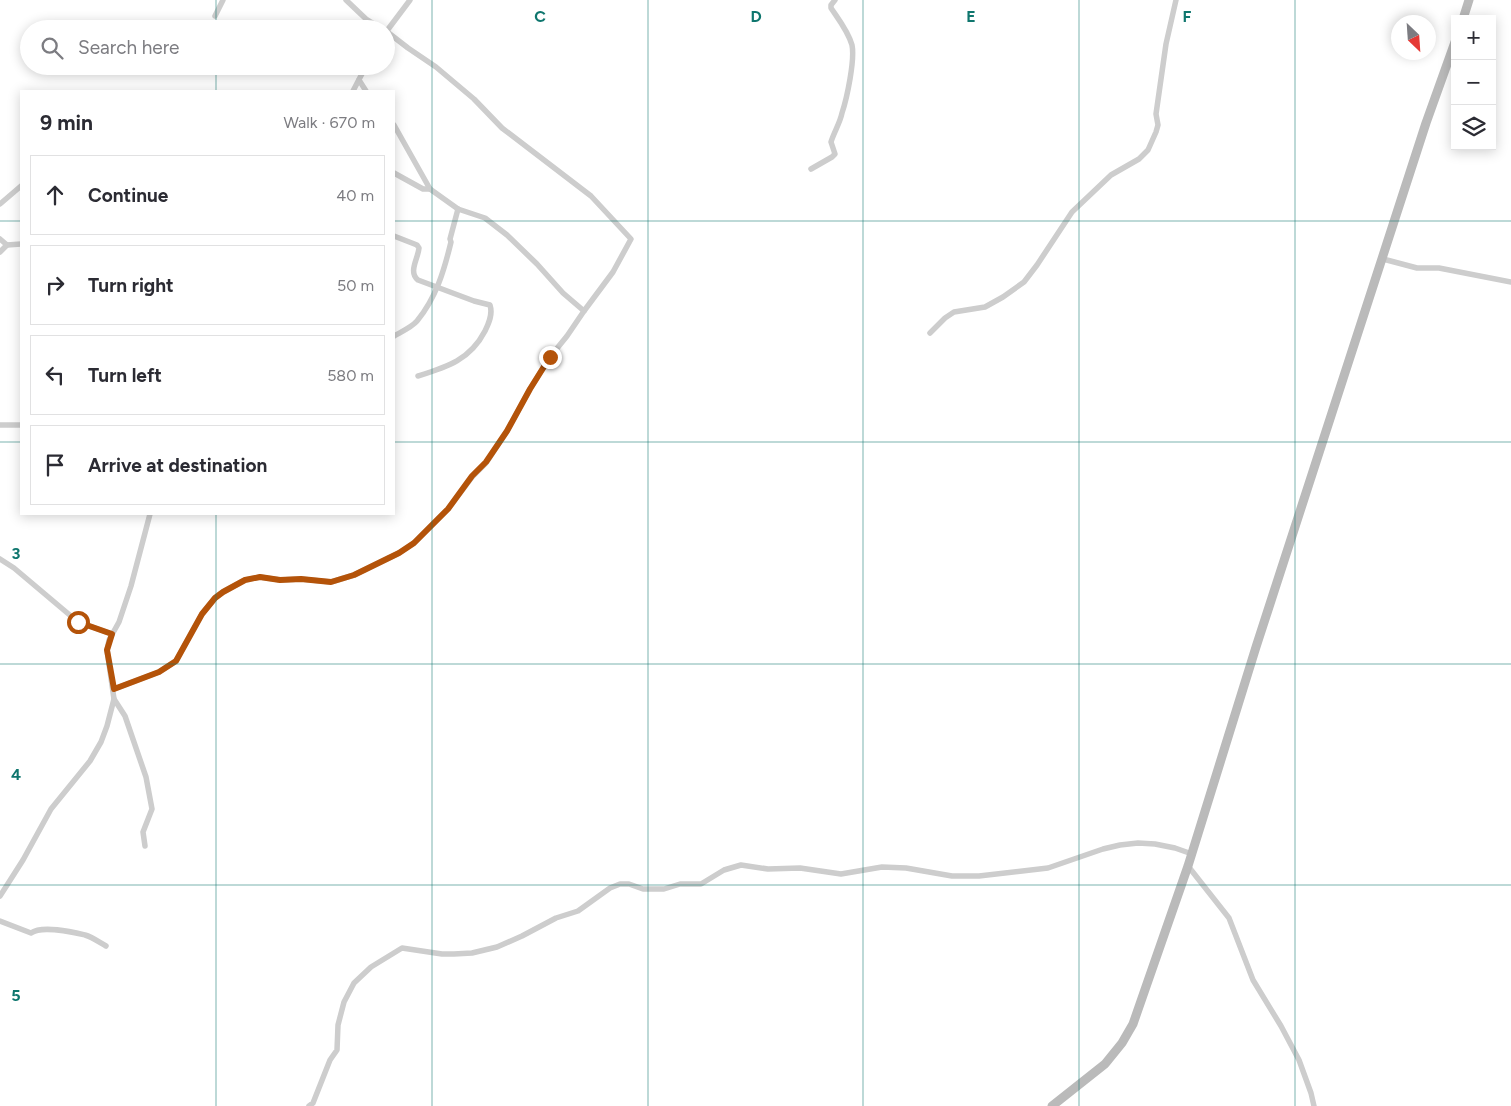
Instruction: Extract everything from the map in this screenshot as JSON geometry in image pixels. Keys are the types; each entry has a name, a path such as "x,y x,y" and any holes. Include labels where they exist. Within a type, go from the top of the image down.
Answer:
{"main road":[{"path":"1464,15 1470,0"},
{"path":"1052,1106 1106,1064 1134,1024 1192,854 1256,647 1426,123 1451,53"}],"street":[{"path":"215,16 222,0"},
{"path":"346,0 368,20"},
{"path":"395,20 410,0"},
{"path":"811,169 834,154 831,142 843,112 852,63 850,41 831,7 835,0"},
{"path":"930,333 954,312 985,307 1017,288 1038,265 1072,212 1111,175 1142,156 1148,150 1158,124 1156,114 1166,44 1176,0"},
{"path":"114,689 159,672 176,661 202,614 211,603 223,592 245,580 260,577 280,580 301,579 331,582 354,575 399,553 414,543 448,509 472,476 486,462 507,431 550,357 613,272 631,239 591,196 502,128 474,99 436,67 395,39"},
{"path":"354,90 362,75"},
{"path":"359,80 365,90"},
{"path":"395,128 430,189 458,209 485,218 537,264 562,293 584,311"},
{"path":"395,174 423,189 430,189"},
{"path":"0,204 20,187"},
{"path":"395,335 418,320 420,315 426,310 438,287 458,209"},
{"path":"395,236 419,248 413,272 414,276 474,301 490,305 490,321 478,344 469,353 443,368 418,376"},
{"path":"0,239 6,245"},
{"path":"0,252 6,245 20,244"},
{"path":"1383,258 1416,268 1439,268 1511,282"},
{"path":"0,425 20,425"},
{"path":"0,896 52,809 90,761 101,742 114,698 107,650 131,586 135,564 150,515"},
{"path":"0,559 14,568 78,622 112,634"},
{"path":"114,698 125,716 146,777 152,809 143,832 145,846"},
{"path":"309,1106 313,1103 330,1060 337,1050 338,1025 344,1002 354,983 371,967 402,948 454,954 472,953 497,947 556,918 578,911 610,888 620,884 629,884 643,889 664,889 680,884 701,884 724,870 741,866 768,869 800,868 842,874 882,867 952,876 979,876 1048,868 1104,849 1120,845 1138,844 1155,844 1192,854"},
{"path":"1188,866 1229,918 1253,980 1299,1060 1314,1106"},
{"path":"0,920 31,933 37,929 61,931 86,936 106,946"}],"route":[{"path":"78,622 112,634 107,650 114,689 159,672 176,661 202,614 215,598 245,580 260,577 270,580 301,579 331,582 354,575 399,553 414,543 448,509 472,476 486,462 507,431 550,357"}]}
